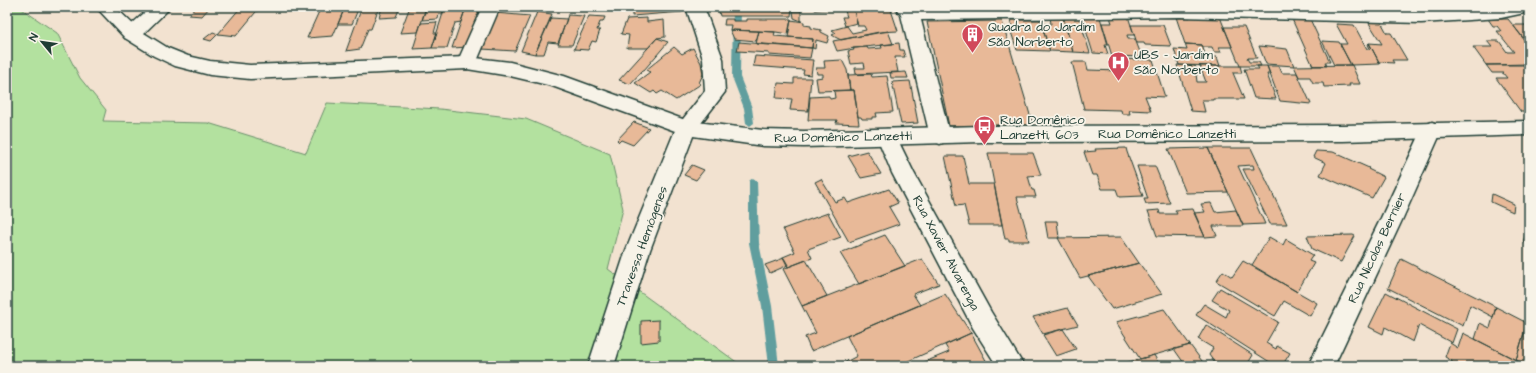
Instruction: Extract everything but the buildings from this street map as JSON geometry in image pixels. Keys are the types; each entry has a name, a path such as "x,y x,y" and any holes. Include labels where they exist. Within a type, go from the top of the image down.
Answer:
{"street":[{"name":"Rua Domênico Lanzetti","path":"105,7 132,34 162,52 182,61 210,68 250,72 467,63 510,69 557,81 686,128 734,135 804,140 982,134 1343,133 1529,128"},
{"path":"132,34 162,7"},
{"path":"467,63 491,7"},
{"name":"Travessa Hemógenes","path":"601,366 638,250 686,128 716,92 713,59 695,7"},
{"path":"940,136 907,11 1180,11 1422,17 1501,12 1525,7"},
{"name":"Rua Nicolas Bernier","path":"1321,366 1392,218 1432,130"},
{"name":"Rua Xavier Alvarenga","path":"888,136 903,173 982,320 1011,366"}],"green space":[{"path":"7,7 19,7 57,33 80,78 106,110 103,121 208,123 306,153 327,103 440,109 526,119 610,154 623,209 608,269 742,366 7,366"}],"waterway":[{"path":"737,7 736,77 748,108 750,123"},
{"path":"753,181 754,243 767,306 774,366"}],"place":[{"name":"Quadra do Jardim São Norberto","path":"973,54"},
{"name":"UBS - Jardim São Norberto","path":"1119,82"},
{"name":"Rua Domênico Lanzetti, 603","path":"985,146"}]}
